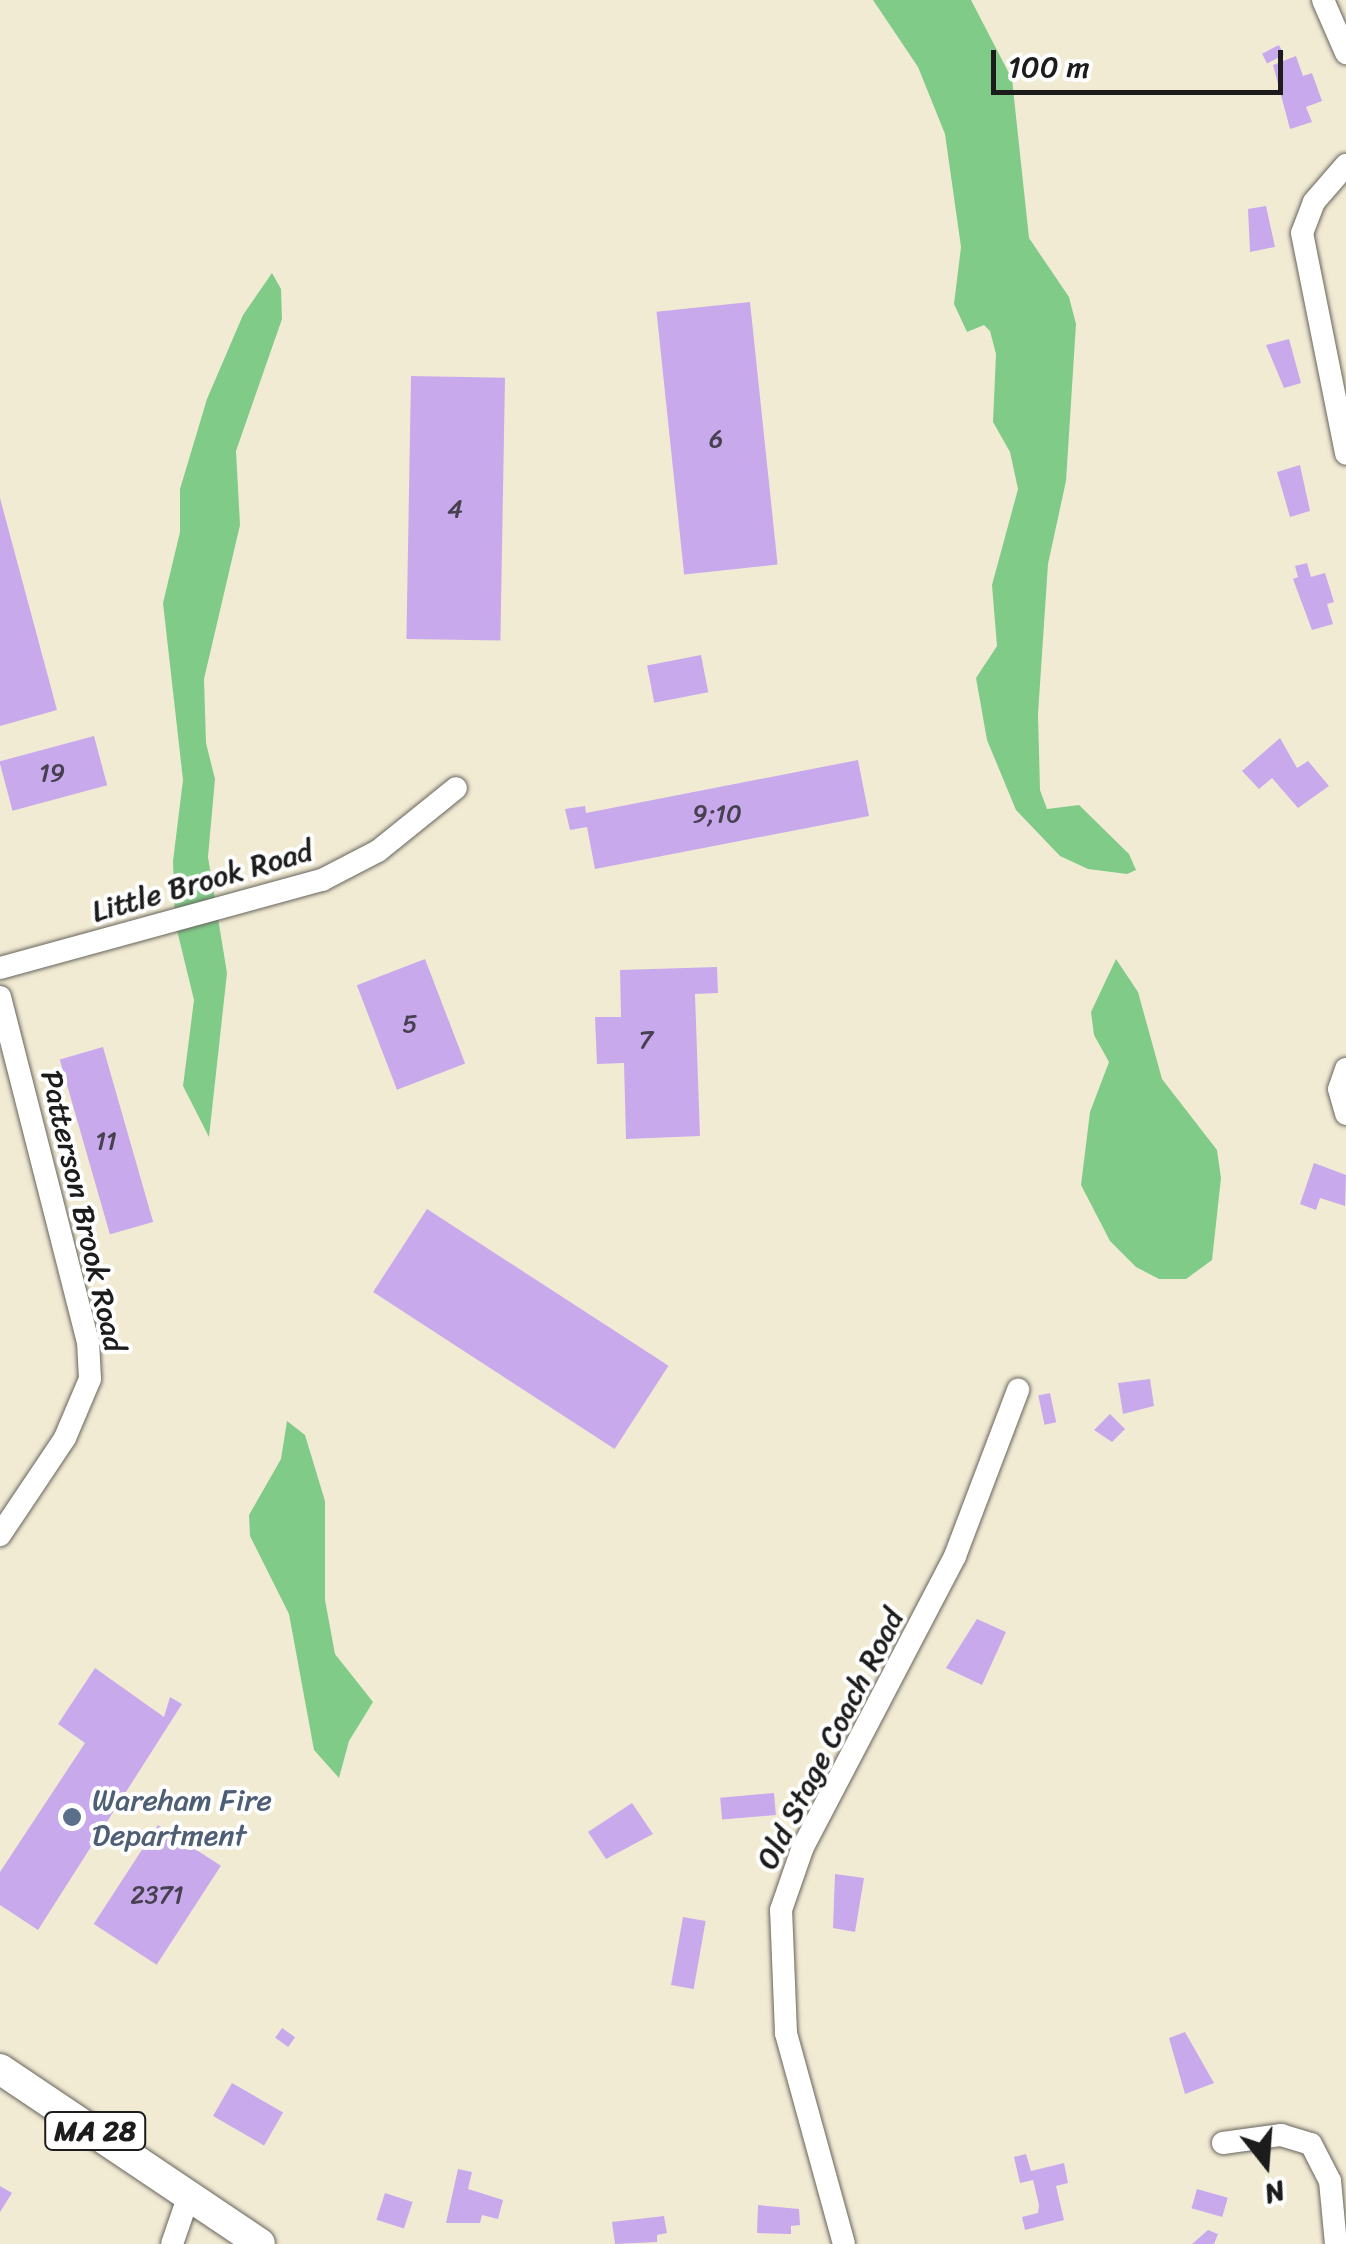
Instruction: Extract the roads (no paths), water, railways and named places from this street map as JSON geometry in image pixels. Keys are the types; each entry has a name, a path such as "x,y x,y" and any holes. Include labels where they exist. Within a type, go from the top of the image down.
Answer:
{"main road":[{"name":"MA 28","path":"0,2068 260,2244"}],"street":[{"path":"1323,0 1346,54"},
{"path":"1346,165 1314,202 1302,233 1346,454"},
{"name":"Little Brook Road","path":"0,968 322,880 378,851 456,788"},
{"name":"Patterson Brook Road","path":"0,997 88,1341 90,1378 65,1438 0,1536"},
{"path":"1346,1069 1339,1089 1346,1114"},
{"name":"Old Stage Coach Road","path":"844,2244 786,2032 781,1910 810,1834 955,1556 1007,1406 1018,1390"},
{"path":"1224,2143 1281,2134 1311,2144 1330,2181 1336,2244"},
{"path":"172,2244 189,2194"}],"place":[{"name":"Wareham Fire Department","path":"72,1817"}]}
